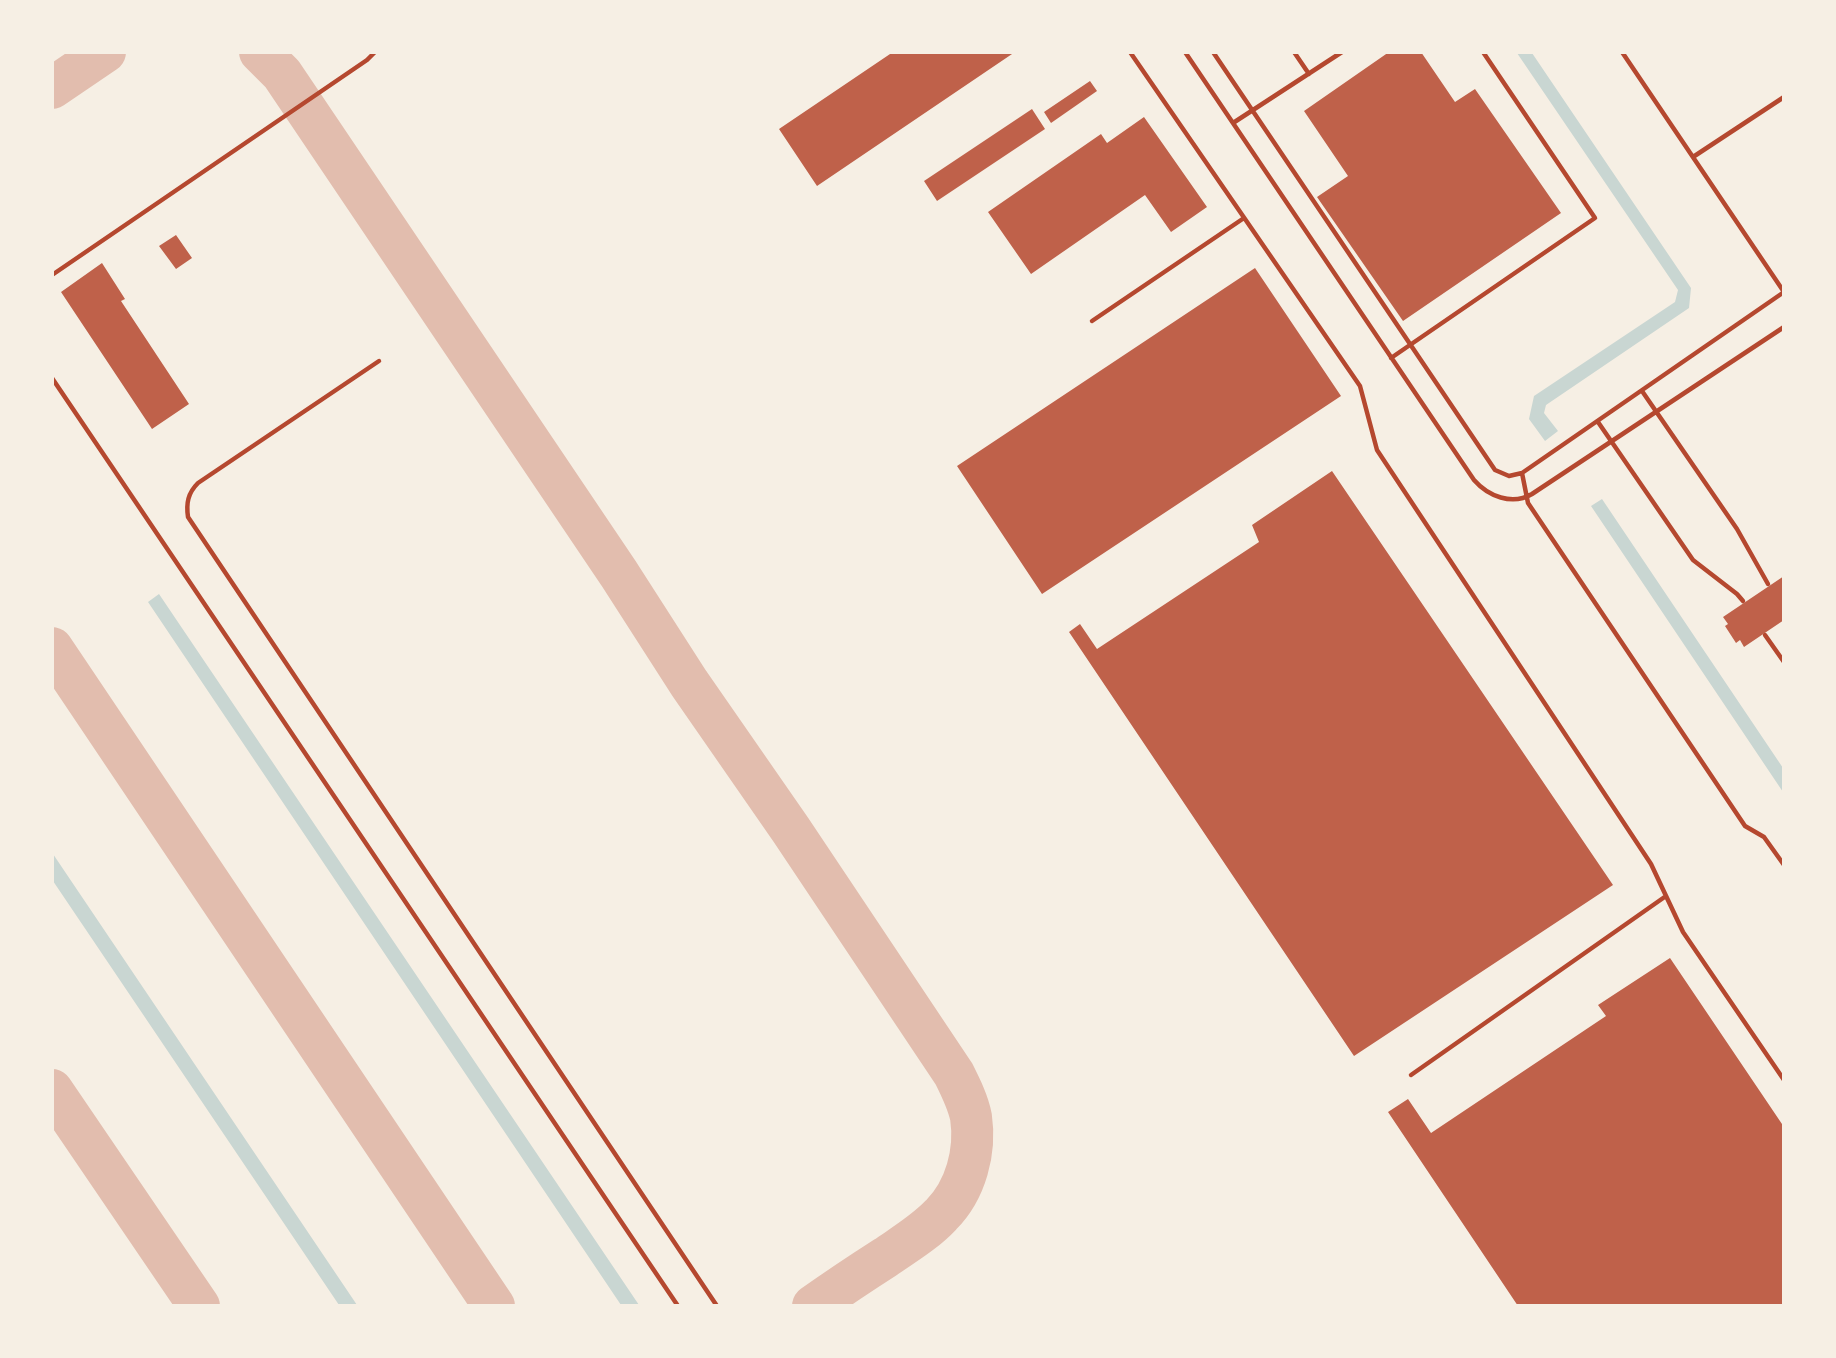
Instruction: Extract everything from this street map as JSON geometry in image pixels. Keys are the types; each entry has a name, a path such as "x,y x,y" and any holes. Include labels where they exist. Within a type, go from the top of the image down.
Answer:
{"lane":[{"path":"52,275 367,60 375,52"},
{"path":"1130,52 1360,386 1377,450 1651,864 1683,932 1784,1080"},
{"path":"1185,52 1391,358 1480,486 1487,492 1506,499 1517,500 1527,497 1784,327"},
{"path":"1213,52 1495,470 1509,476 1522,473 1578,436 1784,292 1622,52"},
{"path":"1294,52 1309,74"},
{"path":"1233,123 1342,52"},
{"path":"1391,358 1595,218 1483,52"},
{"path":"1693,157 1784,97"},
{"path":"1092,321 1244,218"},
{"path":"379,361 198,483 192,488 188,497 188,517 717,1305"},
{"path":"52,378 678,1305"},
{"path":"1642,391 1737,529 1768,584"},
{"path":"1598,422 1693,560 1743,601"},
{"path":"1522,473 1528,503 1565,561 1745,826 1764,837 1784,865"},
{"path":"1765,635 1784,662"},
{"path":"1411,1075 1666,896"}],"shaded area":[{"path":"1517,53 1532,53 1691,288 1689,308 1546,405 1544,413 1558,431 1545,441 1529,419 1534,396 1675,302 1678,290"},
{"path":"1602,499 1783,768 1783,792 1591,506"},
{"path":"159,594 639,1305 621,1305 148,602"},
{"path":"52,854 357,1305 339,1305 53,881"}],"building":[{"path":"893,52 1015,52 817,186 779,129"},
{"path":"1389,52 1421,52 1455,102 1475,89 1561,213 1403,321 1317,197 1348,176 1304,111"},
{"path":"1090,81 1097,91 1051,123 1044,112"},
{"path":"1032,109 1045,129 937,201 924,181"},
{"path":"1144,117 1207,207 1171,232 1145,195 1031,274 988,212 1101,134 1107,143"},
{"path":"176,235 192,258 176,269 159,246"},
{"path":"102,263 125,299 121,301 189,404 152,429 61,292"},
{"path":"1255,268 1341,396 1042,594 957,466"},
{"path":"1332,471 1613,885 1354,1056 1069,632 1080,624 1097,649 1259,542 1252,525"},
{"path":"1784,576 1784,620 1744,647 1740,640 1736,643 1725,626 1728,624 1723,617"},
{"path":"1670,958 1784,1127 1784,1306 1518,1306 1388,1112 1408,1099 1431,1133 1606,1016 1598,1005"}],"taxiway":[{"path":"52,88 105,52"},
{"path":"260,52 282,74 619,574 689,683 791,830 954,1074 962,1090 971,1117 972,1143 963,1182 950,1205 915,1238 813,1306"},
{"path":"52,648 494,1306"},
{"path":"52,1090 199,1306"}]}
